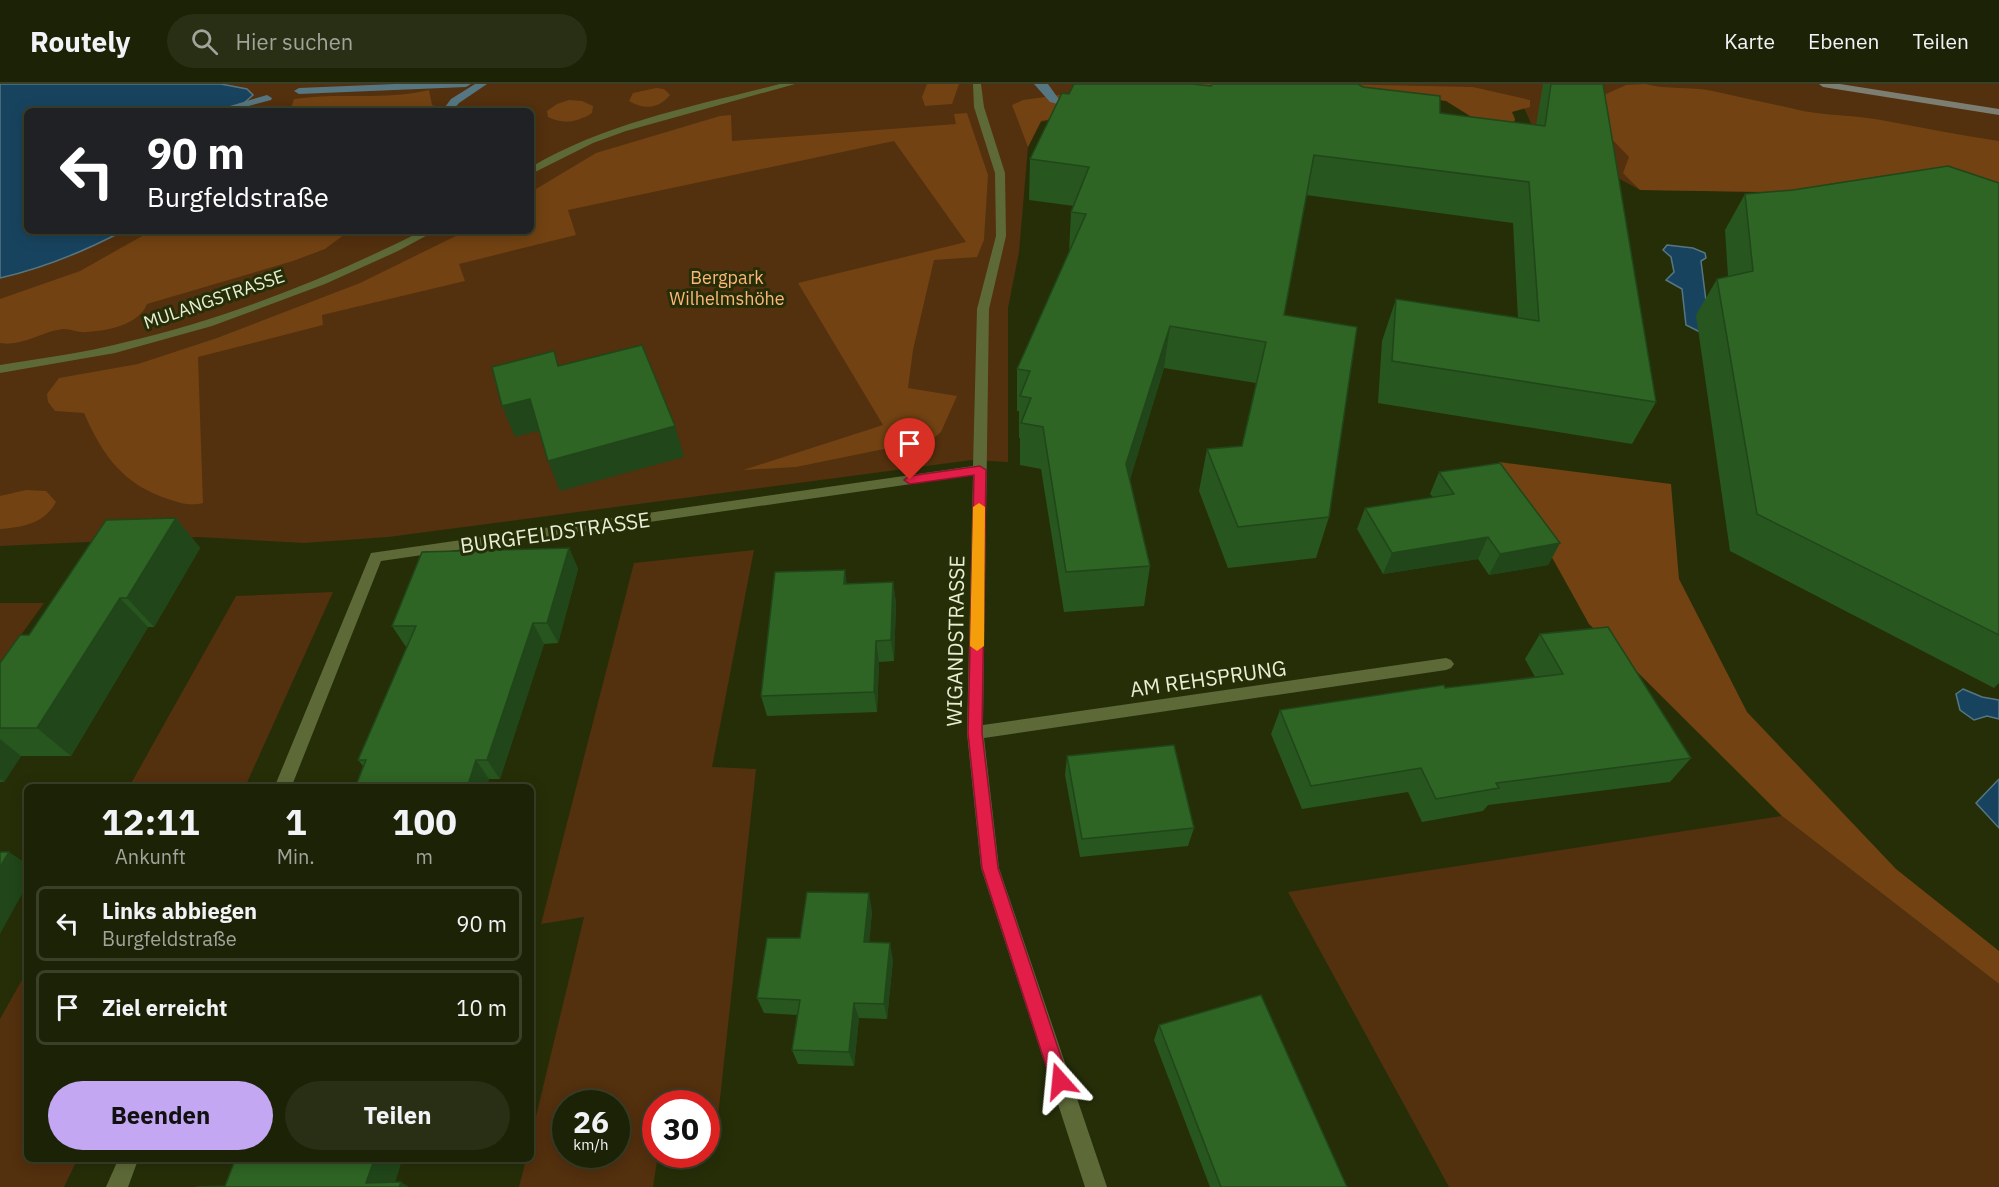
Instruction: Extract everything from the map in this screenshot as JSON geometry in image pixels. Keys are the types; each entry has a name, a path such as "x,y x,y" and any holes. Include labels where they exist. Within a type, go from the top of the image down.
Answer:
{"main road":[{"path":"1823,84 1999,112"}],"street":[{"path":"534,169 562,153 606,135 791,84"},
{"name":"WIGANDSTRASSE","path":"977,84 979,107 1000,172 1001,236 983,309 975,733 990,868 1096,1187"},
{"name":"MULANGSTRASSE","path":"0,369 128,345 170,334 315,283 423,234"},
{"name":"BURGFELDSTRASSE","path":"284,784 376,557 980,470"},
{"name":"AM REHSPRUNG","path":"975,733 1446,664"},
{"path":"117,1187 127,1162"}],"green space":[{"name":"Bergpark Wilhelmshöhe","path":"0,84 1211,84 1041,122 1028,147 1019,252 1008,308 1008,462 972,460 388,537 304,543 199,537 0,546"},
{"path":"1271,84 1999,84 1999,205 1894,194 1640,190 1536,134 1524,108"},
{"path":"754,550 712,767 756,769 720,1098 720,1090 642,1090 642,1168 656,1168 653,1187 519,1187 525,1162 534,1162 534,1125 584,917 541,924 634,563"},
{"path":"333,592 246,784 131,784 236,596"},
{"path":"0,603 44,603 0,664"},
{"path":"1782,816 1999,984 1999,1187 1449,1187 1288,892"},
{"path":"24,976 24,1162 76,1162 64,1187 0,1187 0,1019"}],"shaded area":[{"path":"927,84 959,84 952,104 925,106 922,97"},
{"path":"1201,84 1241,84 1041,121 1028,147 1012,105 1023,100 1066,94 1080,101 1196,89"},
{"path":"1330,84 1473,87 1530,100 1530,107 1512,112 1515,119 1513,127 1478,121 1446,101"},
{"path":"1645,84 1704,90 1803,111 1871,118 1999,141 1999,205 1894,194 1640,190 1623,173 1629,157 1601,128 1604,95 1626,85"},
{"path":"656,88 664,89 670,95 661,103 645,107 629,101 633,93"},
{"path":"429,90 432,105 442,108 291,108 294,99 412,93"},
{"path":"569,100 582,101 593,106 592,113 571,121 560,121 548,117 547,111"},
{"path":"967,113 988,175 984,240 977,257 934,260 913,350 908,388 957,396 941,432 933,439 796,467 743,470 883,425 798,283 966,242 894,141 568,210 576,235 459,264 465,281 322,315 323,325 198,357 203,503 179,503 140,486 127,477 107,455 84,413 55,411 48,402 47,394 59,378 138,364 217,338 360,283 460,234 534,234 534,190 596,153 720,116 731,115 732,141 956,124 954,114"},
{"path":"146,234 345,234 325,249 293,261 147,304 137,317 121,325 86,332 55,330 17,343 0,343 0,299 80,271"},
{"path":"1499,462 1671,484 1679,579 1747,712 1896,869 1999,951 1999,984 1782,816 1589,624"},
{"path":"26,490 46,491 56,502 39,520 17,527 0,529 0,496"}],"water":[{"path":"0,84 221,84 247,89 253,95 244,103 244,108 24,108 24,234 117,234 63,259 0,278"},
{"path":"1667,245 1693,248 1705,253 1706,258 1701,261 1709,325 1702,333 1686,325 1682,289 1666,280 1674,272 1671,257 1663,250"},
{"path":"1963,689 1982,697 1999,700 1999,719 1987,716 1974,720 1960,710 1956,694"},
{"path":"1999,779 1999,828 1976,803"}],"building":[{"path":"1074,84 1211,86 1212,84 1358,84 1363,87 1440,96 1440,113 1545,126 1551,84 1603,84 1656,402 1392,361 1396,299 1539,321 1529,182 1314,155 1284,315 1357,327 1329,517 1238,527 1207,449 1242,446 1266,342 1170,326 1126,464 1150,566 1066,572 1043,427 1021,423 1031,398 1020,396 1030,371 1017,369 1086,214 1071,212 1089,167 1030,159 1062,93 1069,94"},
{"path":"1948,166 1999,183 1999,635 1757,514 1717,279 1753,271 1745,194 1793,190"},
{"path":"642,345 675,426 548,461 530,399 502,406 492,367 554,351 558,366"},
{"path":"1500,463 1560,543 1500,554 1488,537 1392,553 1365,508 1454,494 1439,472"},
{"path":"176,518 127,598 120,598 37,728 0,728 0,663 20,635 29,635 106,520"},
{"path":"569,548 547,623 533,623 487,760 476,760 468,784 357,784 366,760 358,760 416,626 392,626 422,552"},
{"path":"845,570 844,584 893,582 891,640 876,641 874,692 761,696 775,572"},
{"path":"1608,627 1691,758 1496,783 1499,788 1436,799 1421,768 1311,786 1280,710 1444,685 1445,688 1563,674 1540,634"},
{"path":"1174,745 1194,828 1082,839 1067,756"},
{"path":"0,852 9,852 0,867"},
{"path":"807,892 869,893 864,942 890,943 884,1004 854,1003 849,1052 792,1050 800,1000 757,998 767,938 800,938"},
{"path":"1261,995 1347,1187 1221,1187 1159,1025"},
{"path":"234,1162 373,1162 366,1183 401,1182 399,1187 196,1187 225,1186"}],"waterway":[{"path":"299,91 466,84"},
{"path":"449,108 455,101 482,84"},
{"path":"1039,84 1044,86 1054,100 1078,106"},
{"path":"229,108 267,98"}],"slow traffic":[{"path":"977,646 979,507"}],"route":[{"path":"910,480 980,470 975,733 990,868 1060,1081"}]}
